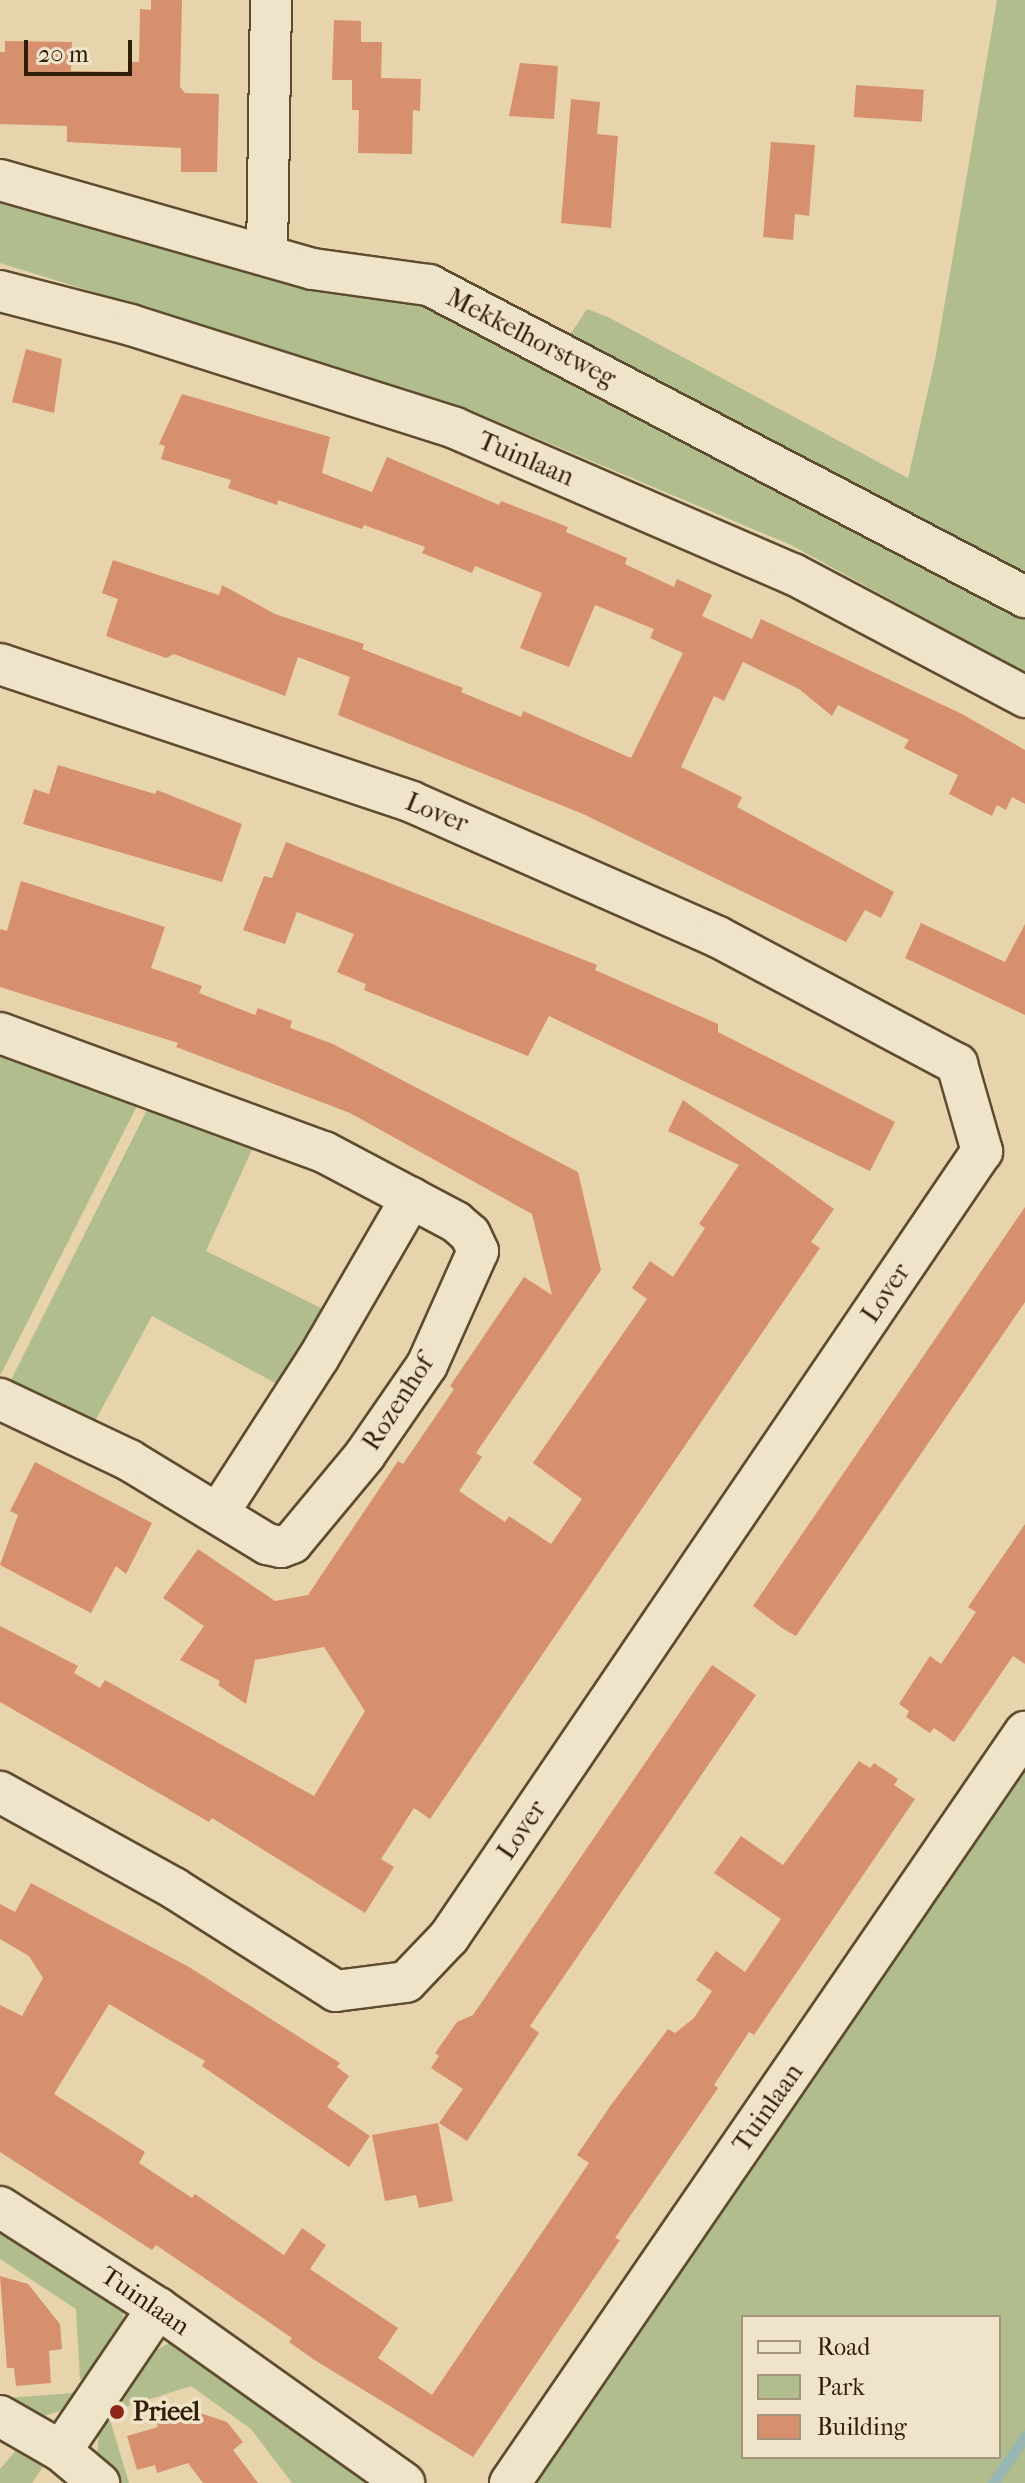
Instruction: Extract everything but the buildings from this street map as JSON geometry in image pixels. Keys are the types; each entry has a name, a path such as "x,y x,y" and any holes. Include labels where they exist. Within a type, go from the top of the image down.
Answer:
{"street":[{"path":"267,255 271,0"},
{"name":"Mekkelhorstweg","path":"0,180 324,271 429,285 1025,597"},
{"name":"Tuinlaan","path":"0,291 146,330 455,428 793,574 1025,697"},
{"name":"Lover","path":"0,1792 174,1888 336,1991 406,1982 449,1937 982,1151 957,1064 690,923 412,802 4,677"},
{"name":"Rozenhof","path":"0,1033 310,1146 456,1222 470,1234 478,1251 427,1365 365,1455 292,1543 281,1547 267,1544 129,1460 0,1399"},
{"path":"219,1512 319,1357 411,1198"},
{"name":"Tuinlaan","path":"510,2483 1025,1732"},
{"name":"Tuinlaan","path":"0,2207 158,2308 404,2483"},
{"path":"61,2451 158,2308"},
{"path":"0,2416 61,2451 99,2483"}],"green space":[{"path":"997,0 1025,0 1025,588 564,344 587,309 608,317 908,478 935,360"},
{"path":"0,195 457,305 1025,608 1025,673 791,545 477,413 179,319 97,305 100,294 0,263"},
{"path":"0,1049 142,1096 0,1376"},
{"path":"152,1100 255,1143 206,1251 327,1311 286,1389 152,1316 94,1423 8,1386"},
{"path":"1025,1763 1025,2483 532,2483"},
{"path":"0,2226 125,2307 120,2331 86,2378 80,2379 76,2309 0,2259"},
{"path":"176,2339 378,2483 292,2483 251,2429 191,2386 119,2409 117,2404 151,2353"},
{"path":"73,2393 72,2402 61,2411 40,2417 6,2398"},
{"path":"108,2419 129,2483 116,2483 97,2457 99,2428"},
{"path":"18,2448 44,2465 32,2483 0,2483 0,2469"}],"waterway":[{"path":"993,2483 1025,2436"}],"place":[{"name":"Prieel","path":"117,2412"}]}
